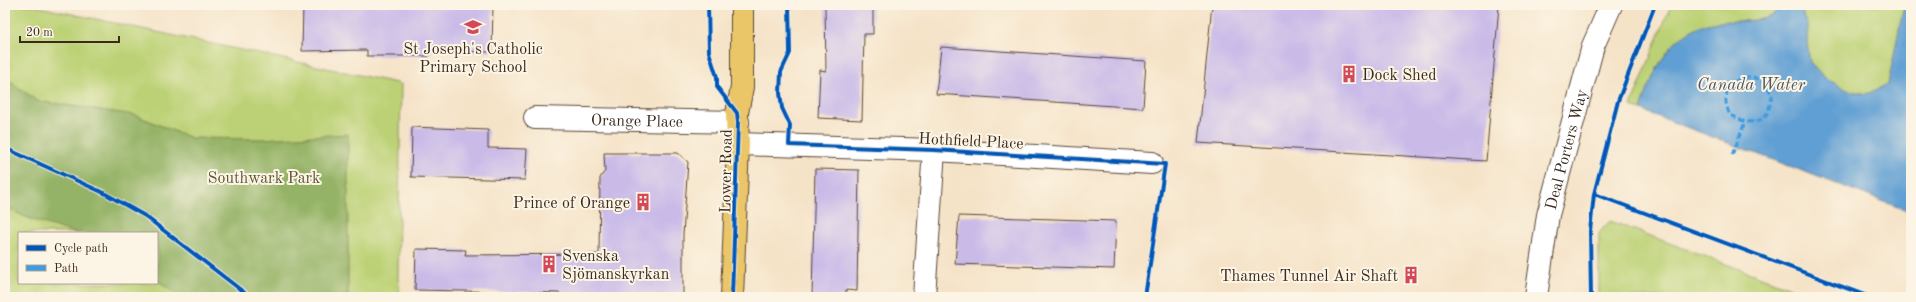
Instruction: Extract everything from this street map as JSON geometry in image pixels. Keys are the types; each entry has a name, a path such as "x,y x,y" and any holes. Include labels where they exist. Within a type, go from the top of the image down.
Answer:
{"main road":[{"name":"Lower Road","path":"732,297 738,144 737,114 742,87 742,5"}],"street":[{"name":"Deal Porters Way","path":"1536,297 1548,215 1593,46 1611,5"},
{"name":"Orange Place","path":"535,118 738,122"},
{"name":"Hothfield Place","path":"738,144 934,150 1152,163"},
{"name":"Hothfield Place","path":"924,297 934,150"}],"green space":[{"name":"Southwark Park","path":"5,5 30,5 401,84 398,279 400,293 405,297 5,297"},
{"path":"1671,5 1782,5 1772,15 1759,20 1719,22 1703,25 1689,32 1677,41 1667,52 1652,80 1641,110 1631,106"},
{"path":"1805,5 1904,5 1888,84 1867,94 1847,90 1824,77 1810,62 1807,43 1808,25 1802,12"},
{"path":"5,77 37,101 135,115 191,138 261,139 348,134 348,297 179,297 158,281 158,232 72,232 30,219 5,207"},
{"path":"1610,221 1815,297 1599,297 1599,233"}],"water":[{"name":"Canada Water","path":"1782,5 1805,5 1802,12 1808,25 1807,43 1810,62 1824,77 1847,90 1867,94 1888,84 1904,5 1911,5 1911,212 1641,110 1652,80 1667,52 1677,41 1689,32 1703,25 1719,22 1759,20 1772,15"}],"building":[{"path":"303,5 493,5 492,52 429,51 429,56 367,56 367,50 302,51"},
{"path":"825,5 873,5 873,34 864,34 862,120 818,118 820,70 826,71"},
{"name":"Dock Shed","path":"1212,5 1499,5 1486,161 1198,143"},
{"path":"941,47 1146,61 1143,108 936,94"},
{"path":"412,127 488,130 488,148 527,149 525,180 411,177"},
{"name":"Svenska Sjömanskyrkan","path":"604,153 678,153 688,162 683,235 683,297 560,297 560,293 415,290 416,249 466,250 465,255 599,254 600,178 605,171"},
{"path":"815,169 859,170 857,291 846,290 846,297 812,297"},
{"path":"959,216 1116,221 1114,269 955,264"}],"marked path":[{"path":"1732,155 1745,122 1729,114 1726,102 1727,91 1735,81 1741,78 1754,77 1765,84 1772,95 1768,112 1765,116 1758,121 1745,122"}],"cycle path":[{"path":"708,5 709,52 717,77 717,87 737,113 738,122 732,297"},
{"path":"789,5 790,53 781,72 780,93 782,108 790,125 789,145 934,150 1165,164 1145,297"},
{"path":"1591,297 1590,231 1594,194 1618,101 1655,5"},
{"path":"5,148 104,193 145,216 250,297"},
{"path":"1594,194 1870,297"}],"place":[{"name":"St Joseph's Catholic Primary School","path":"473,27"},
{"name":"Dock Shed","path":"1349,74"},
{"name":"Prince of Orange","path":"643,202"},
{"name":"Svenska Sjömanskyrkan","path":"549,264"},
{"name":"Thames Tunnel Air Shaft","path":"1411,275"}]}
